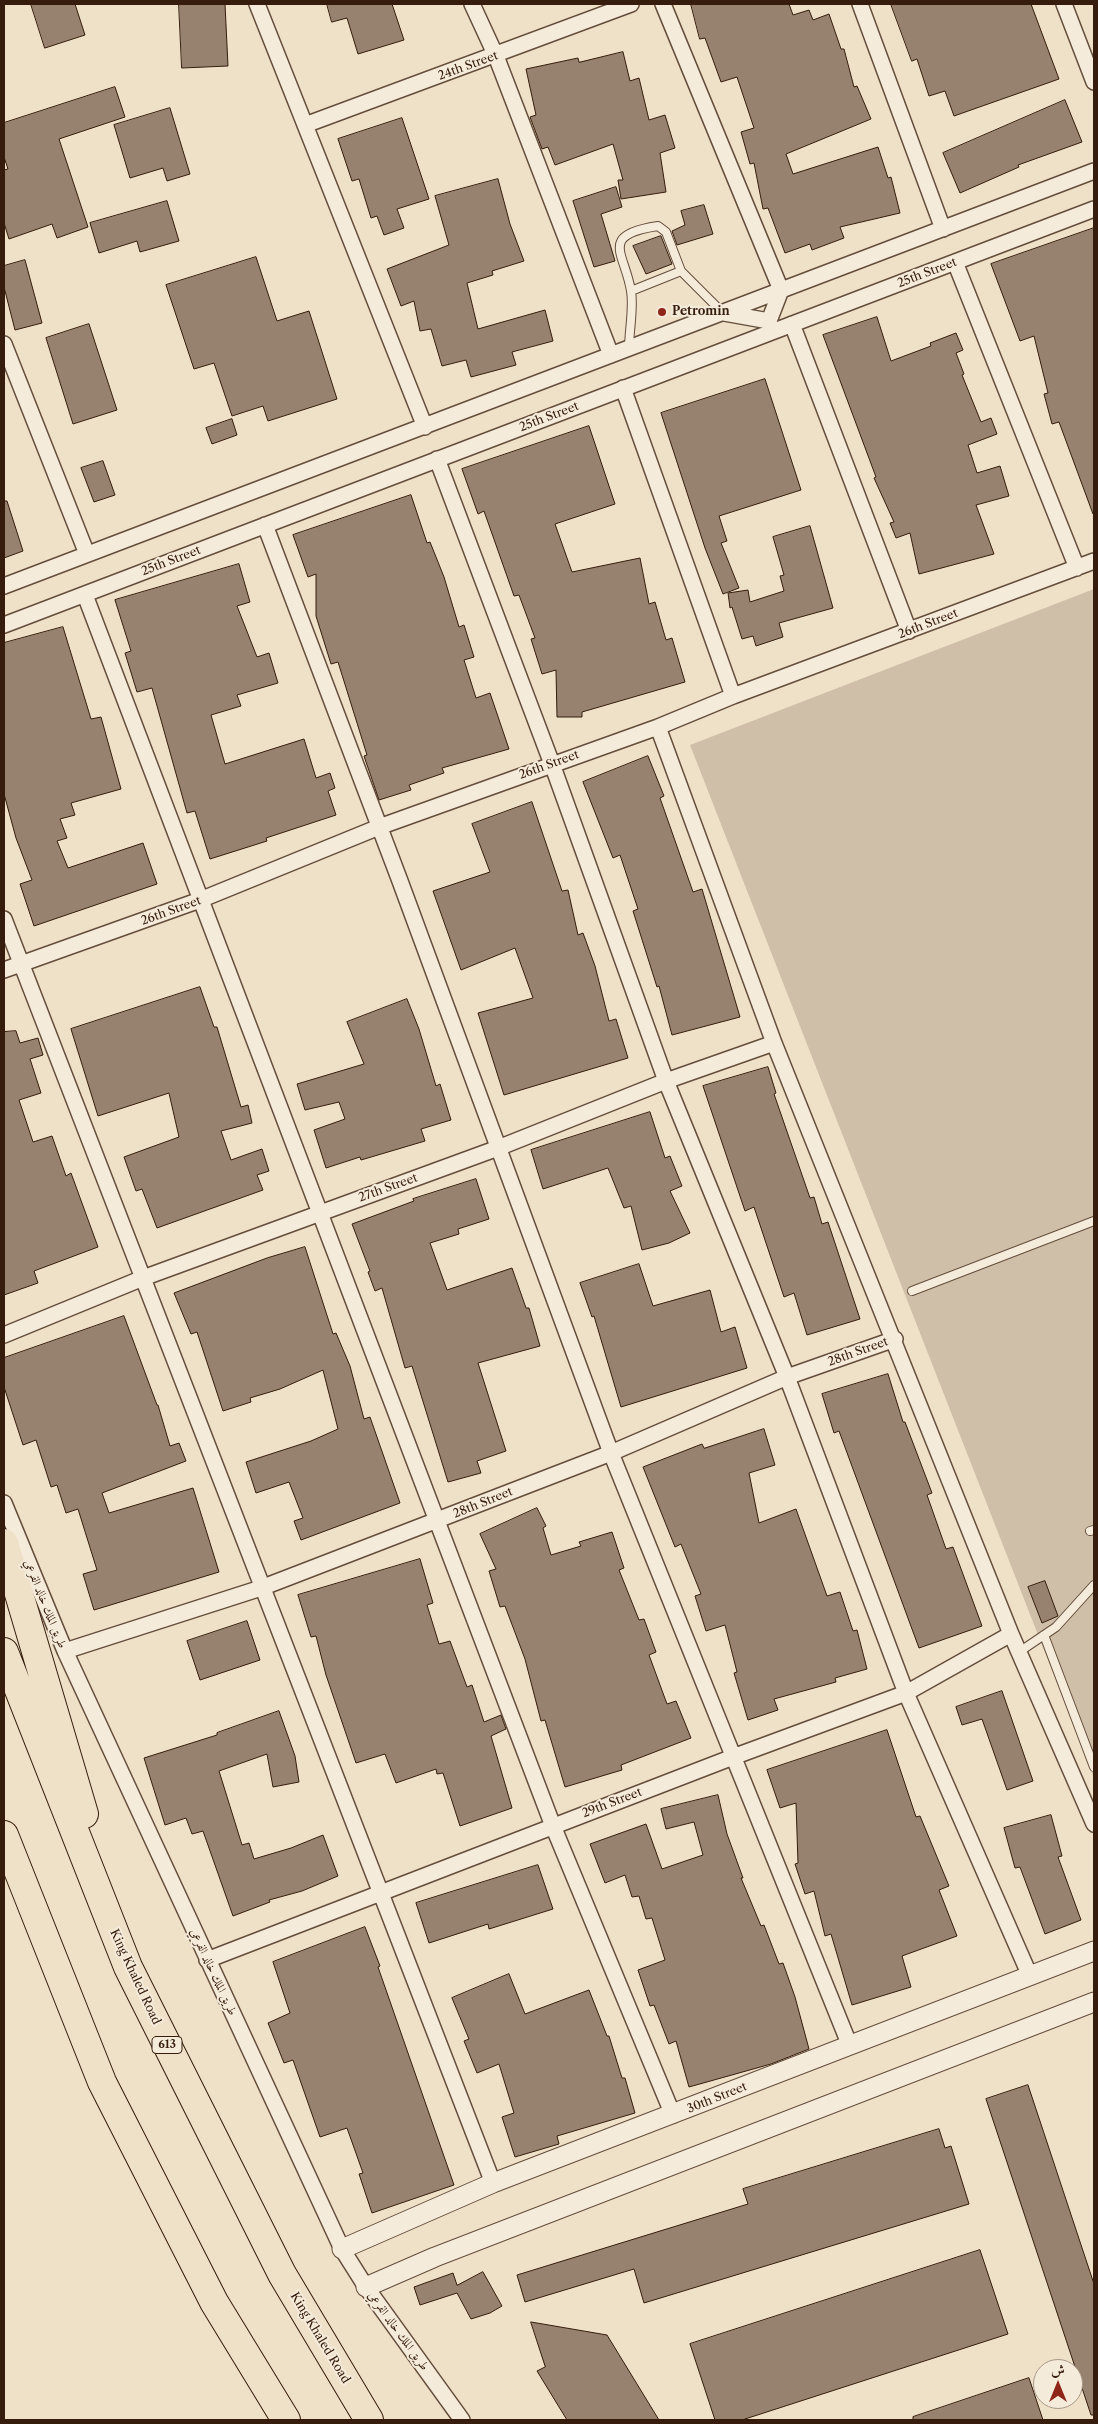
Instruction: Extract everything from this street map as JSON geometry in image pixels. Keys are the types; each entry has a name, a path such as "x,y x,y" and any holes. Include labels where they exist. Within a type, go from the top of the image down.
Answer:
{"highway":[{"path":"4,1542 42,1665 128,1966"},
{"name":"King Khaled Road","path":"4,1652 128,1966 282,2274 369,2420"},
{"path":"4,1835 102,2082 214,2302 286,2420"}],"street":[{"path":"256,4 425,426"},
{"path":"472,4 496,56 611,356"},
{"name":"24th Street","path":"305,125 496,56 631,4"},
{"path":"664,4 781,290 769,321 723,313"},
{"path":"860,4 943,229"},
{"path":"1064,4 1094,82"},
{"path":"4,586 1094,171"},
{"name":"25th Street","path":"4,625 1094,209"},
{"path":"955,262 1077,568"},
{"path":"792,324 909,631"},
{"path":"4,344 87,554"},
{"path":"623,388 733,696"},
{"path":"437,459 552,764 666,1081 787,1378 906,1693 1030,1976"},
{"path":"265,524 611,1453 850,2046"},
{"name":"26th Street","path":"4,970 200,900 379,827 658,727 733,696 1094,562"},
{"path":"85,595 553,1826 673,2116"},
{"path":"658,727 774,1042 895,1338 1011,1634 1094,1824"},
{"path":"4,919 492,2183"},
{"name":"27th Street","path":"4,1336 142,1278 498,1148 666,1081 774,1042"},
{"name":"28th Street","path":"65,1651 261,1588 611,1453 787,1378 895,1338"},
{"name":"طريق الملك خالد الفرعي","path":"4,1503 65,1651 342,2249 366,2286 462,2420"},
{"name":"29th Street","path":"207,1960 733,1756 906,1693 1011,1634"},
{"name":"30th Street","path":"342,2249 492,2183 673,2116 1094,1952"},
{"path":"366,2286 435,2257 1094,2002"}],"lane":[{"path":"629,349 631,291 619,251 620,243 624,237 658,226 666,232 681,271 723,313"},
{"path":"631,291 681,271"},
{"path":"912,1292 1094,1221"},
{"path":"1019,1652 1056,1627 1094,1586"},
{"path":"1044,1635 1094,1767"}],"shaded area":[{"path":"1094,589 1094,1778 690,745"}],"building":[{"path":"31,4 75,4 85,35 45,48"},
{"path":"179,4 225,4 228,66 182,68"},
{"path":"327,4 392,4 404,40 358,54 347,18 332,22"},
{"path":"691,4 789,4 793,15 809,10 813,20 829,14 841,49 844,49 854,87 857,86 871,119 786,154 793,174 878,147 888,178 891,177 900,213 840,227 844,238 812,250 810,244 785,253 768,208 763,209 754,163 750,164 741,132 754,128 737,77 721,82 705,38 700,39"},
{"path":"891,4 1031,4 1059,79 954,116 945,91 929,96 917,59 912,61"},
{"path":"623,52 630,81 639,78 649,120 665,115 675,148 660,153 666,192 621,199 618,180 623,180 613,144 555,165 548,147 542,149 530,117 536,115 526,69 578,58 579,62"},
{"path":"115,87 125,117 59,139 88,227 57,238 52,224 9,239 4,223 4,170 8,169 4,157 4,123"},
{"path":"1065,100 1082,142 1018,165 1019,167 960,193 943,153"},
{"path":"170,108 190,174 167,181 163,168 130,178 114,125"},
{"path":"402,118 429,199 397,209 404,228 384,235 377,216 371,218 359,179 352,181 338,139"},
{"path":"498,179 510,224 524,261 492,271 493,275 467,283 478,329 545,310 553,341 512,352 516,365 471,377 466,360 442,366 431,329 420,331 414,301 401,306 387,269 449,245 435,196"},
{"path":"616,187 622,207 601,214 615,261 594,267 573,201"},
{"path":"167,201 179,241 140,252 137,241 99,253 90,223"},
{"path":"704,205 713,234 677,245 672,231 685,225 681,211"},
{"path":"1094,228 1093,514 1059,422 1052,424 1044,394 1048,393 1034,336 1020,341 991,264"},
{"path":"661,236 672,264 646,274 633,246"},
{"path":"256,257 277,321 309,311 337,399 268,421 263,406 232,416 214,363 194,369 166,285"},
{"path":"25,260 42,323 15,330 4,287 4,266"},
{"path":"877,317 891,361 931,346 930,343 956,333 963,350 956,353 964,374 962,375 981,422 991,418 997,434 968,445 977,473 1000,466 1009,496 976,505 994,554 919,574 910,533 896,538 890,523 894,522 874,478 876,477 823,335"},
{"path":"89,324 117,410 73,424 46,338"},
{"path":"765,379 801,490 719,516 727,541 721,543 739,588 723,594 705,548 661,413"},
{"path":"232,419 237,435 212,444 206,428"},
{"path":"589,426 615,504 555,524 572,572 640,558 649,604 655,602 666,640 672,638 685,682 582,712 582,717 557,717 556,670 542,674 531,639 535,638 519,595 514,596 484,511 478,514 462,469"},
{"path":"103,461 115,495 94,502 81,468"},
{"path":"411,495 427,543 430,542 444,577 459,627 464,625 474,657 464,660 476,698 490,693 509,749 442,768 444,773 409,785 411,790 379,800 364,756 367,755 338,662 331,664 316,616 316,574 308,577 293,535"},
{"path":"4,501 7,501 23,551 4,558"},
{"path":"810,526 833,608 779,623 783,637 756,646 753,636 742,639 732,607 730,608 728,593 748,590 750,602 784,591 780,576 784,575 773,537"},
{"path":"239,564 250,602 237,606 257,657 269,653 278,683 237,695 241,706 211,715 225,764 304,739 316,778 330,773 335,788 328,791 336,815 266,838 267,841 210,859 195,811 187,813 152,688 137,692 125,653 131,651 115,600"},
{"path":"63,627 91,719 101,717 121,789 71,803 75,815 60,819 67,838 57,841 68,868 143,843 157,884 34,926 20,884 32,880 16,838 4,794 4,643"},
{"path":"648,756 664,796 660,798 693,892 702,889 740,1017 672,1035 659,986 657,987 633,911 638,909 620,855 613,858 583,782"},
{"path":"532,802 562,891 568,890 578,935 583,933 595,966 609,1021 616,1019 628,1058 504,1095 478,1013 533,998 515,948 461,970 433,891 490,872 472,824"},
{"path":"200,987 214,1027 217,1027 241,1107 248,1105 252,1123 221,1131 231,1160 262,1149 269,1171 257,1175 263,1190 157,1228 142,1189 136,1191 124,1157 179,1137 169,1093 98,1116 71,1029"},
{"path":"407,999 419,1029 436,1086 440,1084 451,1120 421,1129 425,1141 361,1160 360,1157 326,1168 314,1130 345,1119 339,1102 305,1110 297,1084 364,1064 347,1022"},
{"path":"16,1031 20,1043 38,1038 43,1055 30,1059 41,1093 19,1100 33,1142 52,1136 66,1176 71,1173 98,1247 34,1271 38,1283 4,1295 4,1032"},
{"path":"768,1067 776,1093 774,1094 810,1198 814,1197 822,1224 828,1222 860,1319 807,1335 794,1293 784,1297 754,1207 745,1211 703,1086"},
{"path":"650,1112 665,1158 670,1156 682,1186 670,1191 690,1233 669,1243 642,1250 631,1206 624,1208 608,1168 543,1189 531,1150"},
{"path":"476,1179 489,1219 458,1229 459,1234 430,1243 447,1290 512,1268 526,1308 529,1308 540,1346 478,1363 506,1451 477,1461 481,1473 448,1482 412,1366 405,1368 382,1288 375,1291 368,1272 370,1271 352,1224 414,1201 413,1199"},
{"path":"305,1247 333,1334 336,1333 350,1366 364,1419 370,1417 400,1503 301,1540 294,1521 303,1518 289,1482 256,1493 246,1462 311,1441 338,1429 323,1370 280,1389 250,1398 251,1402 223,1411 197,1332 191,1334 174,1293 267,1258"},
{"path":"639,1264 653,1306 710,1290 721,1332 735,1327 747,1368 621,1407 594,1316 592,1317 580,1283"},
{"path":"124,1316 158,1405 170,1446 179,1443 186,1461 102,1493 109,1513 193,1488 219,1572 94,1610 83,1574 97,1570 78,1509 66,1513 57,1485 51,1487 36,1440 23,1445 4,1387 4,1358"},
{"path":"888,1374 903,1422 905,1422 932,1493 927,1495 946,1549 953,1547 982,1626 919,1648 839,1431 834,1433 822,1394"},
{"path":"764,1429 775,1465 749,1473 759,1523 796,1509 827,1596 840,1592 853,1631 857,1630 867,1669 835,1678 836,1682 774,1699 778,1710 748,1720 734,1673 737,1672 725,1625 706,1631 695,1596 701,1594 681,1544 675,1547 643,1467 702,1444 704,1448"},
{"path":"537,1508 546,1526 543,1528 551,1555 581,1546 579,1542 612,1532 624,1568 619,1570 639,1620 644,1619 656,1652 649,1655 667,1704 676,1701 691,1738 621,1765 622,1770 565,1787 545,1720 541,1721 525,1659 505,1606 500,1607 489,1571 496,1569 480,1534"},
{"path":"420,1559 433,1603 427,1605 439,1644 450,1641 467,1687 472,1685 484,1722 501,1715 506,1729 491,1736 512,1808 460,1826 443,1773 437,1774 436,1769 396,1783 385,1754 356,1763 326,1675 316,1636 311,1637 298,1595"},
{"path":"1045,1581 1058,1616 1042,1623 1028,1587"},
{"path":"247,1621 260,1660 200,1680 187,1641"},
{"path":"1002,1691 1033,1781 1007,1790 982,1719 962,1725 956,1707"},
{"path":"279,1711 295,1756 299,1782 273,1787 267,1754 219,1771 242,1845 249,1843 254,1859 291,1848 323,1835 338,1876 302,1891 269,1900 270,1902 233,1916 203,1831 192,1834 186,1818 165,1825 144,1758 217,1735 217,1733"},
{"path":"887,1730 916,1817 920,1816 949,1886 939,1890 957,1936 902,1956 911,1987 852,2005 831,1934 825,1936 814,1891 805,1894 795,1864 798,1863 796,1803 780,1808 767,1770"},
{"path":"718,1795 727,1834 743,1878 741,1878 761,1926 764,1925 779,1964 783,1963 795,1997 809,2049 771,2064 689,2087 676,2041 669,2044 654,2005 650,2006 638,1970 665,1960 652,1918 646,1919 639,1896 632,1897 625,1875 605,1883 590,1844 646,1824 662,1869 703,1855 694,1822 666,1829 661,1809"},
{"path":"1051,1815 1062,1856 1058,1857 1081,1920 1045,1934 1020,1867 1015,1868 1004,1828"},
{"path":"538,1865 553,1909 489,1929 488,1924 429,1943 416,1903"},
{"path":"365,1927 454,2185 372,2213 359,2174 363,2173 347,2128 320,2137 293,2060 284,2063 268,2023 290,2013 273,1962"},
{"path":"509,1974 525,2014 589,1990 607,2036 609,2036 622,2078 625,2078 635,2113 557,2136 559,2144 515,2157 502,2117 514,2113 499,2064 477,2073 464,2041 469,2039 452,1998"},
{"path":"1028,2085 1094,2284 1094,2415 1091,2415 1083,2391 1083,2359 1072,2359 986,2099"},
{"path":"939,2129 945,2148 951,2146 969,2204 644,2303 634,2269 525,2302 517,2275 748,2204 743,2189"},
{"path":"980,2250 1008,2334 742,2420 715,2420 690,2344"},
{"path":"483,2272 502,2306 490,2313 471,2319 457,2293 420,2305 414,2287 453,2273 457,2285"},
{"path":"531,2322 607,2335 659,2420 567,2420 537,2371 545,2367"},
{"path":"1029,2378 1033,2390 1033,2409 1039,2409 1043,2420 913,2420 913,2417"}],"place":[{"name":"Petromin","path":"662,312"}]}
